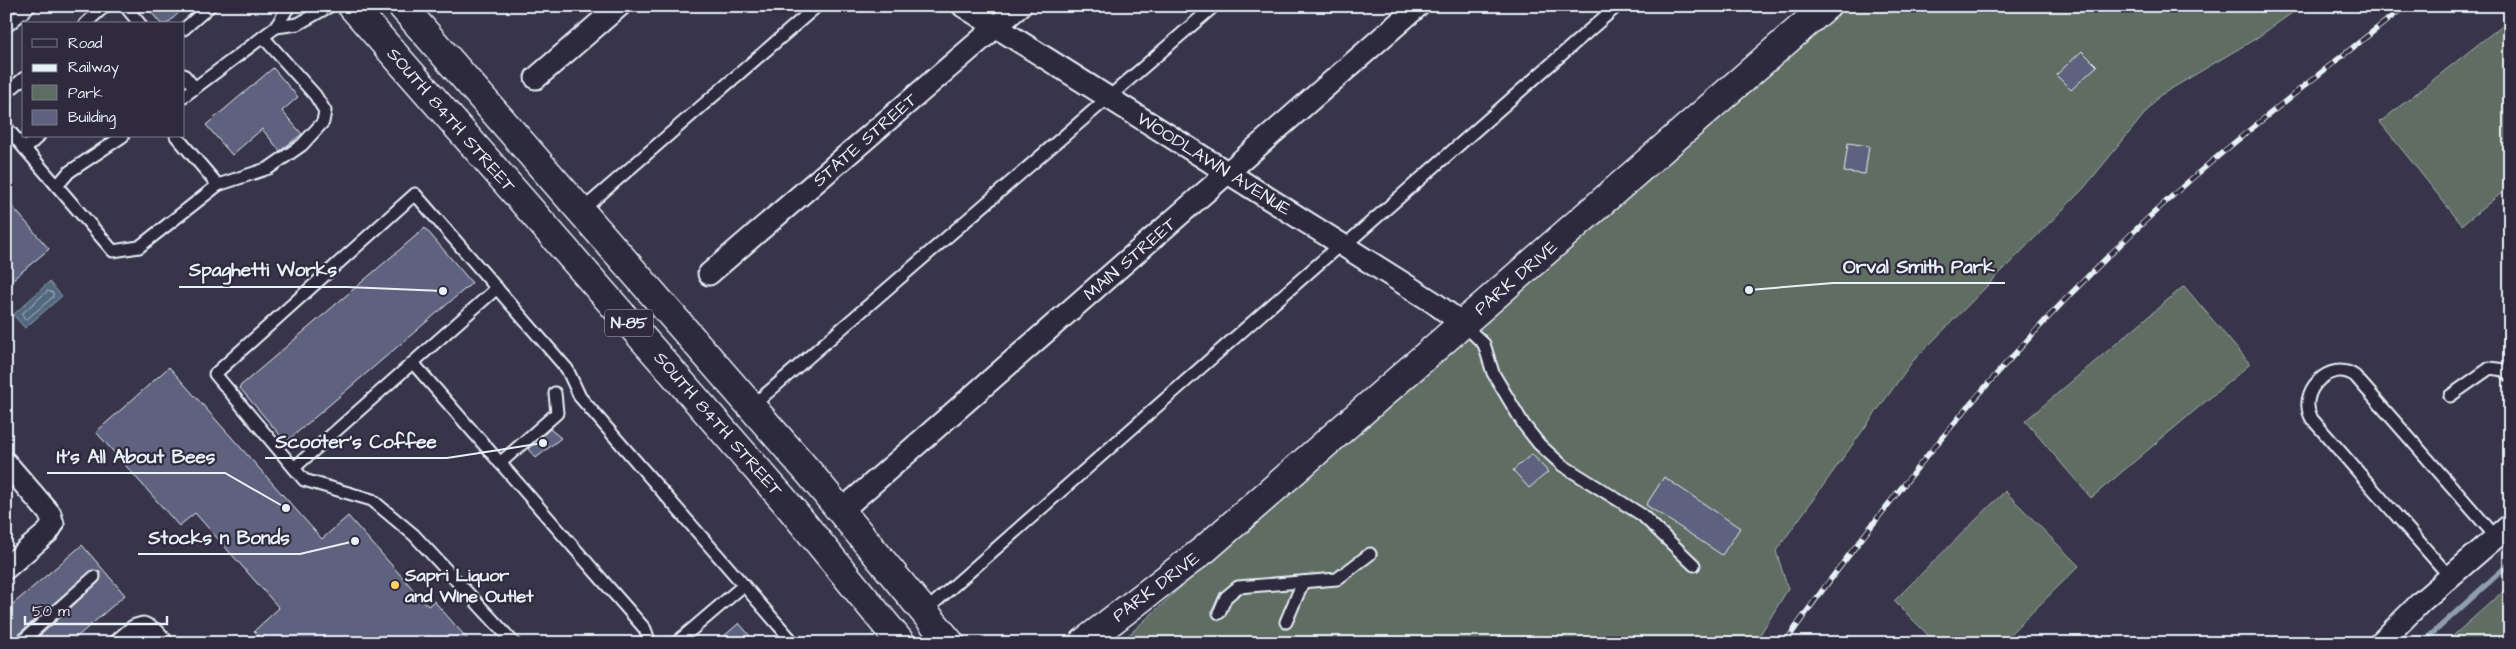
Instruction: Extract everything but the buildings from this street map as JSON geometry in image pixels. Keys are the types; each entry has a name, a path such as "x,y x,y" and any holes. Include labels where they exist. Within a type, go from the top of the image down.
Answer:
{"main road":[{"name":"SOUTH 84TH STREET","path":"352,6 784,500 901,643"},
{"name":"SOUTH 84TH STREET","path":"402,6 842,511 950,643"},
{"name":"PARK DRIVE","path":"1082,643 1205,549 1826,6"},
{"name":"PARK DRIVE","path":"1115,643 1205,549"}],"street":[{"path":"536,78 619,6"},
{"name":"WOODLAWN AVENUE","path":"963,6 1433,302 1463,324"},
{"name":"STATE STREET","path":"709,274 997,28 1020,6"},
{"name":"MAIN STREET","path":"842,511 1418,6"},
{"path":"6,463 50,514 53,524 48,532 6,568"},
{"path":"2380,643 2450,577 2503,531"},
{"path":"121,643 136,630 144,628 154,634 162,643"}],"lane":[{"path":"6,28 30,6"},
{"path":"87,22 105,6"},
{"path":"125,6 138,22"},
{"path":"185,29 210,6"},
{"path":"185,95 276,27 289,6"},
{"path":"276,27 298,24 330,6"},
{"path":"581,211 817,6"},
{"path":"751,407 1214,6"},
{"path":"924,612 1617,6"},
{"path":"6,127 113,251 138,247 218,185 269,168 302,144 324,122 325,111 315,95 263,37"},
{"path":"185,76 195,88"},
{"path":"6,94 22,80"},
{"path":"25,149 37,138"},
{"path":"57,186 69,172 120,138"},
{"path":"178,138 218,185"},
{"path":"514,643 414,536 372,500 304,480 215,374 415,194 567,369 580,397 794,643"},
{"path":"294,468 498,288"},
{"path":"1463,324 1484,344 1494,373 1524,425 1539,444 1562,465 1642,515 1694,565"},
{"path":"413,363 645,629 650,643"},
{"path":"2450,396 2490,368 2504,370 2510,376"},
{"path":"2450,577 2312,419 2307,411 2307,398 2310,390 2324,377 2332,371 2349,371 2355,376 2503,531"},
{"path":"500,463 557,413 555,393"},
{"path":"1219,613 1226,597 1238,587 1337,579 1370,554"},
{"path":"20,643 94,577"},
{"path":"1286,622 1303,582"},
{"path":"676,643 744,585"}],"green space":[{"path":"1840,6 2302,6 2255,39 2159,96 2084,188 1912,362 1776,551 1788,589 1755,643 1120,643 1248,525"},
{"path":"2510,19 2510,186 2462,225 2380,122"},
{"path":"2184,286 2250,364 2091,498 2025,421"},
{"path":"2005,491 2079,566 2001,643 1936,643 1894,601"},
{"path":"2510,585 2510,643 2445,643"}],"water":[{"path":"49,282 62,296 25,328 13,315"}],"waterway":[{"path":"2422,643 2510,563"}],"railway":[{"path":"1785,643 1835,573 1922,462 1993,378 2069,296 2148,218 2215,158 2405,6"}],"place":[{"name":"Orval Smith Park","path":"1749,290"},
{"name":"Spaghetti Works","path":"443,291"},
{"name":"Scooter's Coffee","path":"543,443"},
{"name":"It's All About Bees","path":"286,508"},
{"name":"Stocks n Bonds","path":"355,541"},
{"name":"Sapri Liquor and WIne Outlet","path":"395,585"}]}
